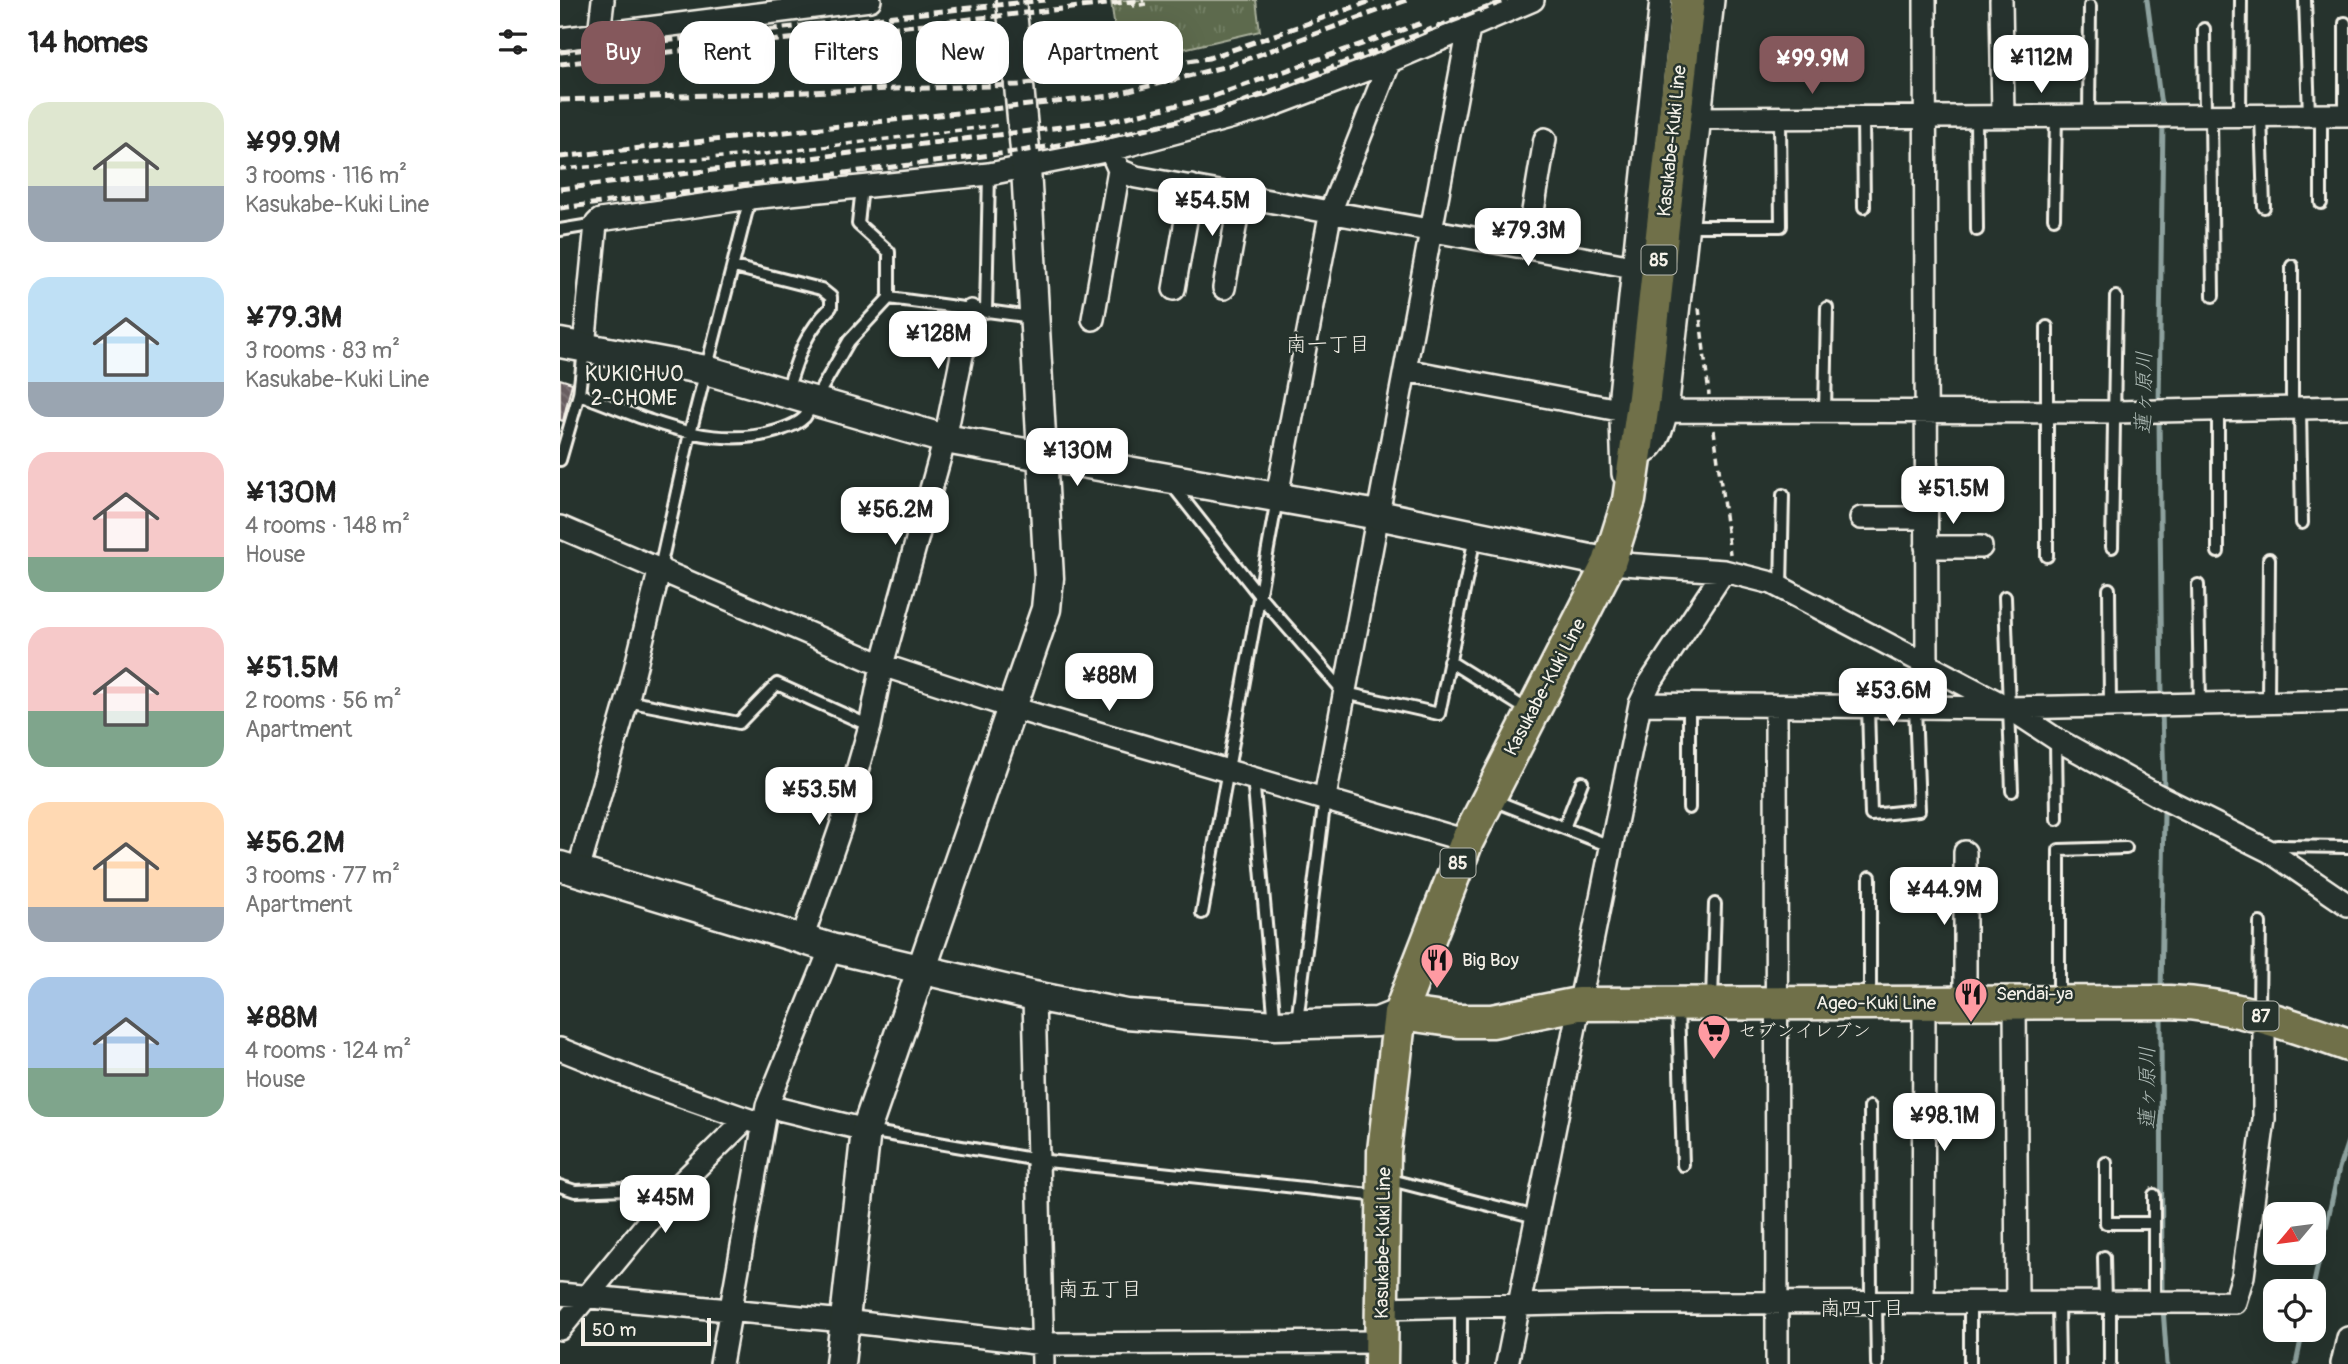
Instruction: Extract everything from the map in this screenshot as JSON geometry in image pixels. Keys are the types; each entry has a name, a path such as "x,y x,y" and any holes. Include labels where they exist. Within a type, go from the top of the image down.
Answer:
{"main road":[{"name":"Kasukabe-Kuki Line","path":"1381,1353 1383,1187 1400,1013 1467,841 1487,797 1609,564 1629,500 1686,124 1688,0"},
{"name":"Ageo-Kuki Line","path":"1400,1013 1458,1021 1492,1021 1578,1003 2162,1001 2214,1006 2262,1016 2348,1045"}],"street":[{"path":"601,21 603,0"},
{"path":"665,26 870,0"},
{"path":"840,1364 866,1130 1046,609 1049,578 1032,317 1026,167 1011,0"},
{"path":"1533,0 1390,61 1266,108 1110,150 989,174 750,198 600,220 572,345 706,370 945,439 1278,496 1609,564 1724,571 1781,588 2009,708 2056,739 2157,795 2269,851 2348,905"},
{"path":"1629,500 1622,466 1619,410 1661,0"},
{"path":"1636,458 1648,453 1659,439 1667,411 1688,226 1686,124 1713,0"},
{"path":"1925,0 1924,411 1927,664"},
{"path":"2001,0 2003,116"},
{"path":"1325,797 1469,27"},
{"path":"560,39 581,36"},
{"path":"1278,496 1331,210 1390,61"},
{"path":"1686,124 1780,117 2347,115"},
{"path":"1527,247 1545,139"},
{"path":"1093,319 1119,170 1110,150"},
{"path":"1119,170 1136,177 1432,228 1633,267"},
{"path":"1174,289 1192,186"},
{"path":"1224,288 1241,195"},
{"path":"802,939 841,827 870,726 883,665 979,311"},
{"path":"1405,370 1619,410"},
{"path":"1667,411 2115,412 2348,407"},
{"path":"1861,518 1925,518"},
{"path":"560,527 883,665 1013,708 1325,797 1467,841"},
{"path":"1926,547 1981,547"},
{"path":"660,568 627,701 569,869 831,948 1034,996 1126,1014 1286,1025 1377,1022 1400,1013"},
{"path":"1507,1364 1640,704 1650,683 1724,571"},
{"path":"1640,704 2009,708 2348,701"},
{"path":"1776,707 1777,1364"},
{"path":"1965,852 1965,1003"},
{"path":"721,1364 759,1117 831,948"},
{"path":"1034,996 1043,1354"},
{"path":"2015,1002 2017,1303"},
{"path":"1923,1303 1924,1003"},
{"path":"1381,1308 2235,1302 2243,1276 2264,1119 2262,1016"},
{"path":"560,1049 759,1117 866,1130"},
{"path":"560,1329 677,1187 759,1117"},
{"path":"560,1294 844,1321 1043,1354 1381,1353"},
{"path":"2342,1364 2348,1338"}],"lane":[{"path":"2241,0 2250,115 2264,207"},
{"path":"2305,0 2320,203"},
{"path":"2089,116 2090,6"},
{"path":"2345,23 2347,115"},
{"path":"2204,29 2213,296"},
{"path":"1976,116 1977,230"},
{"path":"2054,218 2056,116"},
{"path":"1688,226 1781,226 1780,117"},
{"path":"1863,117 1864,207"},
{"path":"979,311 989,174"},
{"path":"799,399 890,298 889,252 858,223 862,187"},
{"path":"660,568 690,433 750,198"},
{"path":"560,230 597,224"},
{"path":"579,394 690,433 720,440 752,439 799,424 802,345 808,332 831,307 831,297 821,289 734,267"},
{"path":"2292,267 2302,523"},
{"path":"2112,548 2116,297"},
{"path":"890,298 1032,317"},
{"path":"1825,412 1827,308"},
{"path":"2047,327 2047,556"},
{"path":"560,460 579,394 572,345"},
{"path":"2218,411 2218,552"},
{"path":"1166,477 1259,595 1345,693 1438,714 1476,537"},
{"path":"1781,588 1783,495"},
{"path":"1202,913 1278,496"},
{"path":"2268,703 2269,559"},
{"path":"2198,586 2200,703"},
{"path":"2109,589 2110,705"},
{"path":"2005,597 2012,791"},
{"path":"1449,662 1531,712"},
{"path":"627,701 739,723 777,684 870,726"},
{"path":"1689,705 1689,808"},
{"path":"1868,707 1871,815 1919,810 1915,707"},
{"path":"2056,739 2057,819"},
{"path":"1253,777 1286,1025"},
{"path":"1564,828 1582,782"},
{"path":"1286,1025 1325,797"},
{"path":"1487,797 1610,846"},
{"path":"2277,846 2348,847"},
{"path":"2059,1002 2059,850 2126,848"},
{"path":"1870,877 1870,1003"},
{"path":"1712,1003 1716,904"},
{"path":"2260,923 2262,1016"},
{"path":"1678,1003 1683,1165"},
{"path":"1870,1107 1877,1364"},
{"path":"866,1130 1038,1160 1383,1187 1536,1217"},
{"path":"2106,1163 2106,1223 2154,1223"},
{"path":"560,1186 575,1191 677,1187"},
{"path":"2154,1195 2154,1303"},
{"path":"2104,1257 2110,1364"},
{"path":"1970,1303 1970,1364"},
{"path":"2058,1303 2059,1364"},
{"path":"1461,1306 1461,1364"}],"path":[{"path":"1133,0 1134,6 1146,4"},
{"path":"560,169 765,154 1009,124"}],"green space":[{"path":"1111,0 1256,0 1260,31 1183,49 1183,21 1114,21"}],"building":[{"path":"560,379 572,383 563,421 560,420"}],"waterway":[{"name":"蓮ヶ原川","path":"2147,0 2162,113"},
{"name":"蓮ヶ原川","path":"2159,406 2163,122"},
{"name":"蓮ヶ原川","path":"2159,416 2162,700"},
{"name":"蓮ヶ原川","path":"2162,710 2164,788"},
{"name":"蓮ヶ原川","path":"2161,994 2164,812"},
{"name":"蓮ヶ原川","path":"2161,1014 2162,1298"},
{"path":"2315,1279 2339,1168 2348,1141"},
{"name":"蓮ヶ原川","path":"2163,1308 2167,1364"},
{"path":"2296,1364 2301,1342"}],"railway":[{"path":"560,52 1045,0"},
{"path":"560,64 1144,0"},
{"path":"560,100 1018,85 1209,58 1374,0"},
{"path":"560,157 1110,96 1231,65 1407,0"},
{"path":"560,208 1015,152 1113,136 1214,113 1507,0"},
{"path":"560,189 1110,121 1208,98 1422,23"}],"place":[{"name":"Big Boy","path":"1437,990"},
{"name":"Sendai-ya","path":"1971,1024"},
{"name":"セブンイレブン","path":"1714,1061"}],"district":[{"name":"南一丁目","path":"1328,344"},
{"name":"KUKICHUO 2-CHOME","path":"634,386"},
{"name":"南五丁目","path":"1100,1289"},
{"name":"南四丁目","path":"1862,1308"}]}
